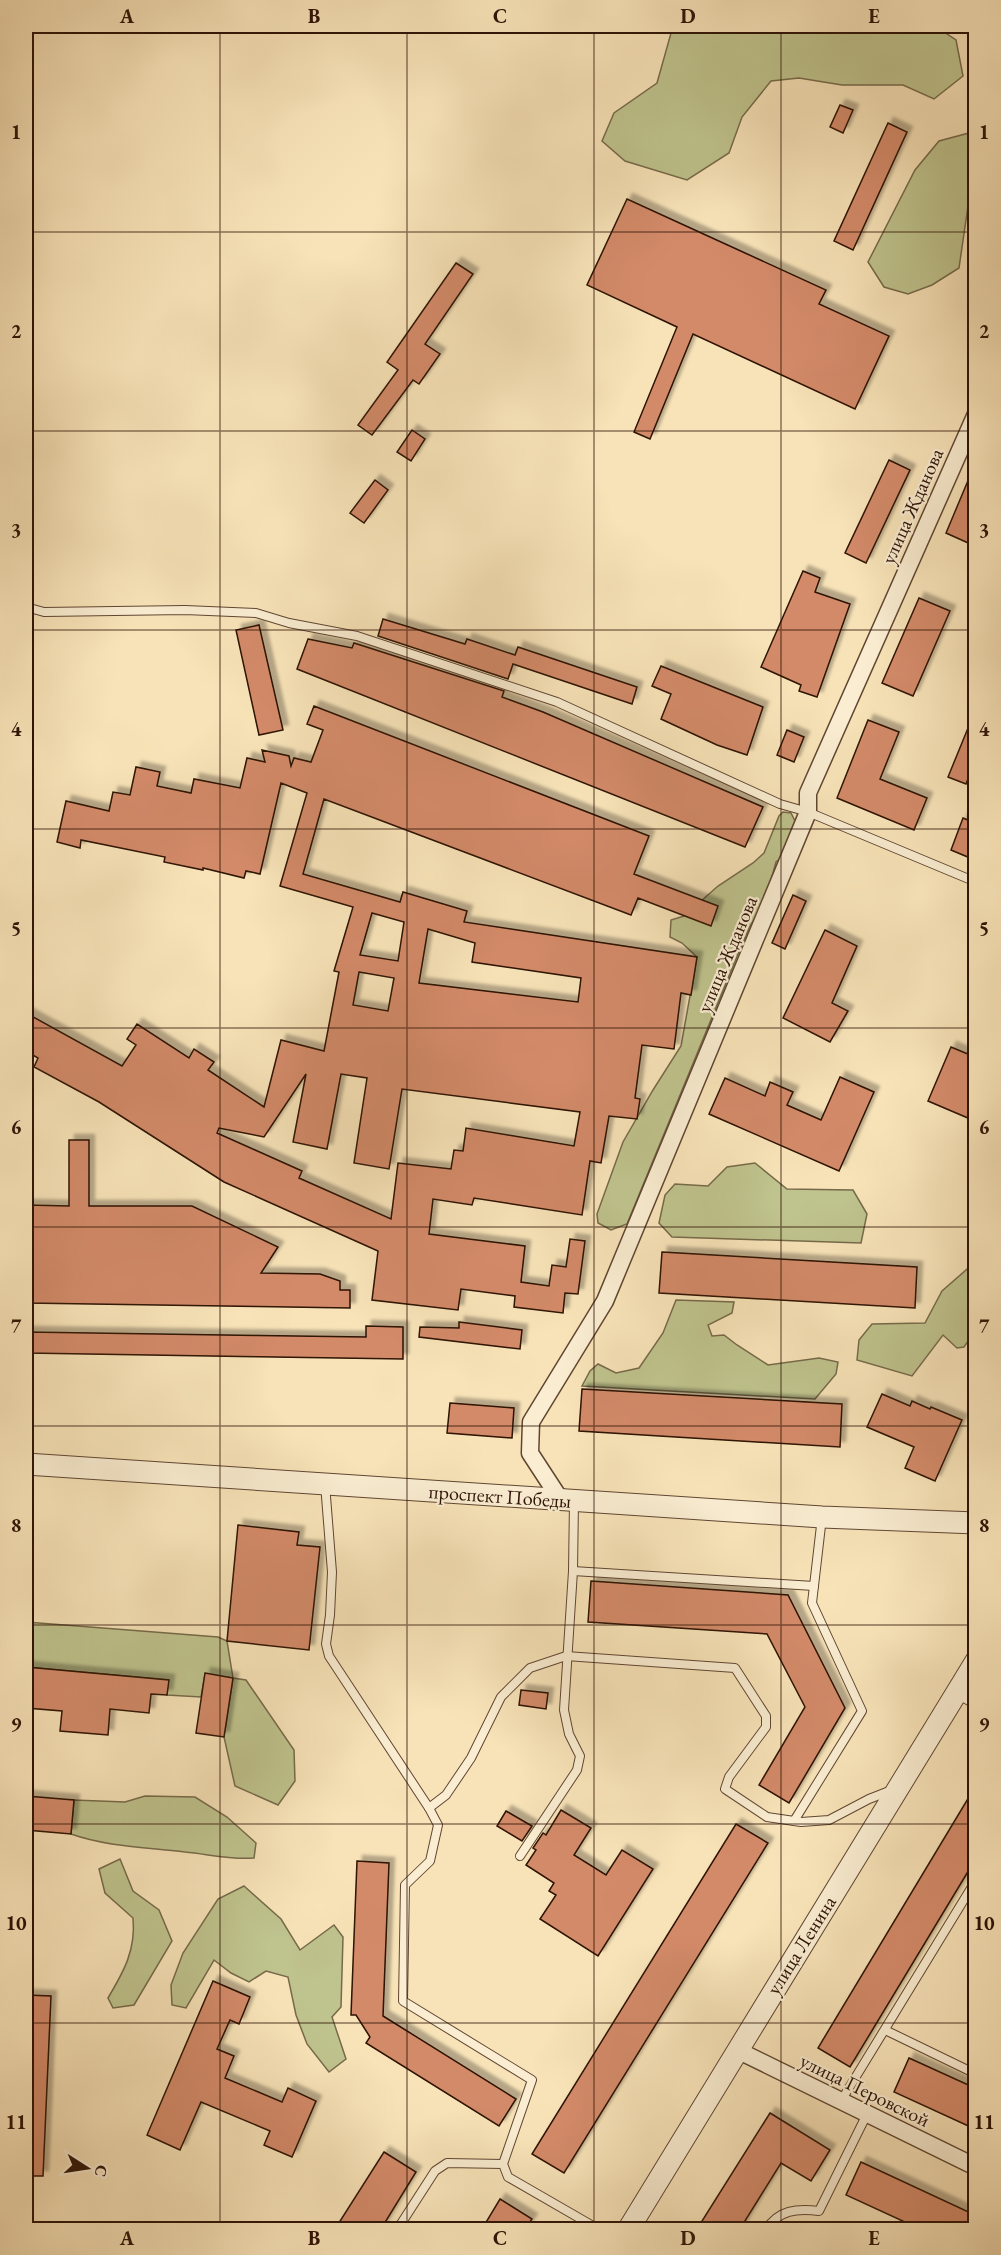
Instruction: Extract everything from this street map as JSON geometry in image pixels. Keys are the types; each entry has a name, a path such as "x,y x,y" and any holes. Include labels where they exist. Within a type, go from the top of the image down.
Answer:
{"street":[{"name":"улица Жданова","path":"567,1500 530,1453 531,1422 605,1301 808,812 808,793 975,414"},
{"name":"проспект Победы","path":"26,1464 822,1517 975,1523"},
{"name":"улица Ленина","path":"628,2229 975,1661"},
{"name":"улица Перовской","path":"736,2050 975,2167"}],"lane":[{"path":"26,607 44,612 185,610 256,613 288,623 357,636 557,702 780,804 808,812 975,882"},
{"path":"324,1484 332,1572 326,1644 329,1656 438,1825 430,1862 405,1886 403,2001 532,2080 503,2163 508,2177 600,2229"},
{"path":"520,1856 577,1770 580,1756 569,1734 564,1710 573,1571 567,1500"},
{"path":"794,1821 862,1711 812,1603 822,1517"},
{"path":"573,1571 814,1586"},
{"path":"429,1808 446,1795 471,1758 501,1697 530,1668 566,1656 735,1668 766,1716 766,1727 729,1777 725,1789 767,1817 794,1821 830,1820 869,1798 898,1788"},
{"path":"956,1694 975,1705"},
{"path":"841,2102 975,1880"},
{"path":"885,2030 975,2074"},
{"path":"766,2229 786,2211 806,2209 819,2211 867,2114"},
{"path":"397,2229 435,2171 447,2163 503,2163"}],"green space":[{"path":"673,26 935,26 956,40 963,76 934,99 903,85 842,85 799,78 771,81 742,117 729,153 687,180 625,161 602,141 614,113 657,83"},
{"path":"969,133 975,158 959,268 932,285 908,294 884,287 868,262 915,170 939,141"},
{"path":"783,812 791,813 796,823 787,853 776,862 765,903 750,926 627,1224 611,1230 598,1223 597,1214 623,1142 681,1046 697,957 682,943 670,937 671,920 684,916 718,886 764,853 779,816"},
{"path":"755,1163 787,1189 853,1190 867,1214 861,1243 672,1237 659,1223 665,1195 675,1184 708,1186 727,1167"},
{"path":"974,1263 975,1331 964,1347 957,1348 943,1335 912,1376 857,1360 859,1340 872,1324 925,1323 942,1291"},
{"path":"676,1300 734,1302 732,1313 708,1325 712,1336 724,1335 768,1365 819,1358 838,1362 836,1374 815,1399 582,1386 590,1371 598,1364 616,1373 639,1368 663,1333"},
{"path":"26,1622 218,1637 227,1641 233,1678 205,1674 201,1697 167,1695 168,1680 26,1667"},
{"path":"233,1678 246,1680 294,1750 295,1781 278,1805 235,1786 224,1737"},
{"path":"145,1796 195,1797 227,1817 256,1843 254,1858 228,1858 127,1846 99,1842 71,1834 74,1800 125,1802"},
{"path":"120,1859 133,1891 159,1910 172,1941 134,2005 113,2008 108,1998 128,1960 133,1940 133,1918 105,1893 99,1869"},
{"path":"244,1886 281,1919 300,1950 334,1925 343,1937 341,2007 332,2017 346,2059 329,2072 307,2044 296,2015 288,1977 266,1971 249,1982 231,1973 214,1960 186,2008 172,2005 171,1985 183,1953 218,1899"}],"building":[{"path":"840,105 853,110 843,133 830,127"},
{"path":"888,123 907,132 853,250 834,241"},
{"path":"627,199 826,290 819,304 889,336 855,409 693,334 650,439 634,432 677,327 587,285"},
{"path":"456,263 473,274 425,344 440,354 419,384 413,380 372,435 358,425 398,370 387,362"},
{"path":"412,430 425,439 411,461 397,452"},
{"path":"889,460 910,470 866,563 845,553"},
{"path":"975,464 975,546 946,533"},
{"path":"375,480 388,490 364,523 350,513"},
{"path":"803,571 820,578 815,592 850,604 817,697 799,691 801,685 761,667"},
{"path":"919,598 950,611 913,696 882,683"},
{"path":"383,619 465,644 467,639 515,655 518,647 637,687 632,704 513,664 508,679 378,636"},
{"path":"259,625 283,730 259,735 236,630"},
{"path":"308,639 352,648 354,643 504,691 502,697 543,712 763,807 745,847 297,669"},
{"path":"661,666 763,707 747,755 717,745 661,719 671,694 652,686"},
{"path":"314,706 649,836 634,874 718,906 711,926 638,898 631,915 324,799 303,874 400,902 403,892 467,911 464,922 697,957 691,995 681,993 674,1049 642,1045 635,1098 640,1099 637,1119 609,1116 601,1163 590,1161 582,1215 474,1198 472,1205 433,1199 429,1234 525,1246 521,1282 549,1286 552,1265 566,1267 570,1239 585,1241 578,1294 565,1293 563,1313 514,1307 515,1296 461,1289 458,1310 372,1300 378,1251 224,1182 99,1102 34,1067 38,1058 26,1051 26,1013 122,1066 136,1045 127,1039 137,1024 189,1058 194,1049 214,1062 208,1070 264,1107 281,1040 324,1051 339,972 334,971 353,907 280,886 307,793 281,783 260,874 246,871 244,878 164,862 165,857 81,840 80,848 57,842 66,801 109,811 113,792 130,795 136,767 160,772 157,786 191,793 194,779 240,788 247,758 265,762 262,750 289,756 291,766 294,758 311,762 323,730 307,724","holes":["372,913 404,922 398,961 360,955","428,929 475,943 472,962 581,978 578,1002 419,983","359,972 394,978 388,1011 353,1005","306,1074 293,1142 327,1149 341,1074 367,1078 354,1163 389,1169 402,1089 580,1112 574,1146 466,1128 463,1151 454,1150 451,1169 398,1163 391,1219 299,1178 302,1171 217,1133 219,1128 264,1137"]},
{"path":"975,711 975,761 966,784 948,777"},
{"path":"868,720 899,732 880,779 927,798 914,830 837,798"},
{"path":"787,730 804,737 794,762 777,755"},
{"path":"963,818 975,823 975,860 951,850"},
{"path":"793,895 806,901 785,949 772,943"},
{"path":"825,930 857,946 832,1003 848,1011 830,1042 783,1018"},
{"path":"951,1047 975,1057 975,1121 928,1101"},
{"path":"840,1077 874,1092 839,1171 709,1114 725,1078 765,1096 770,1082 793,1092 787,1105 821,1120"},
{"path":"69,1140 89,1140 89,1206 192,1206 278,1247 261,1273 320,1274 340,1281 340,1290 350,1290 350,1308 26,1303 26,1205 69,1206"},
{"path":"662,1252 917,1267 915,1308 659,1293"},
{"path":"459,1322 522,1330 520,1349 419,1337 420,1327 459,1328"},
{"path":"366,1326 403,1327 403,1359 26,1353 26,1332 366,1337"},
{"path":"582,1389 842,1404 840,1447 579,1431"},
{"path":"882,1394 910,1406 912,1401 930,1409 931,1407 962,1420 935,1481 905,1468 914,1447 867,1427"},
{"path":"450,1403 514,1408 512,1438 447,1433"},
{"path":"238,1525 299,1532 297,1545 320,1547 309,1650 227,1641"},
{"path":"591,1581 788,1595 845,1708 789,1803 759,1785 805,1707 767,1634 588,1622"},
{"path":"26,1667 169,1680 167,1695 151,1694 149,1713 110,1709 108,1735 60,1731 62,1711 26,1708"},
{"path":"205,1673 233,1678 224,1737 196,1733"},
{"path":"521,1690 548,1693 546,1709 519,1705"},
{"path":"975,1787 975,1860 850,2067 818,2048"},
{"path":"26,1796 74,1800 71,1834 26,1830"},
{"path":"561,1810 591,1828 574,1855 606,1875 622,1850 653,1869 598,1956 540,1919 556,1895 549,1891 554,1883 526,1865 536,1850 533,1848 543,1833 546,1835"},
{"path":"506,1811 532,1826 522,1841 497,1826"},
{"path":"736,1824 768,1843 564,2173 532,2154"},
{"path":"357,1861 389,1863 383,2016 516,2099 499,2126 366,2043 370,2037 356,2015 351,2015"},
{"path":"213,1981 250,1997 239,2024 230,2020 217,2049 234,2056 225,2078 282,2102 288,2088 316,2101 292,2157 264,2145 270,2131 201,2102 180,2150 147,2135"},
{"path":"26,1995 51,1996 43,2176 26,2176"},
{"path":"909,2058 975,2088 975,2129 894,2092"},
{"path":"770,2113 830,2150 811,2181 781,2163 740,2229 697,2229"},
{"path":"384,2152 416,2172 381,2229 335,2229"},
{"path":"861,2162 975,2215 975,2229 920,2229 846,2195"},
{"path":"500,2199 532,2219 525,2229 482,2229"}]}
